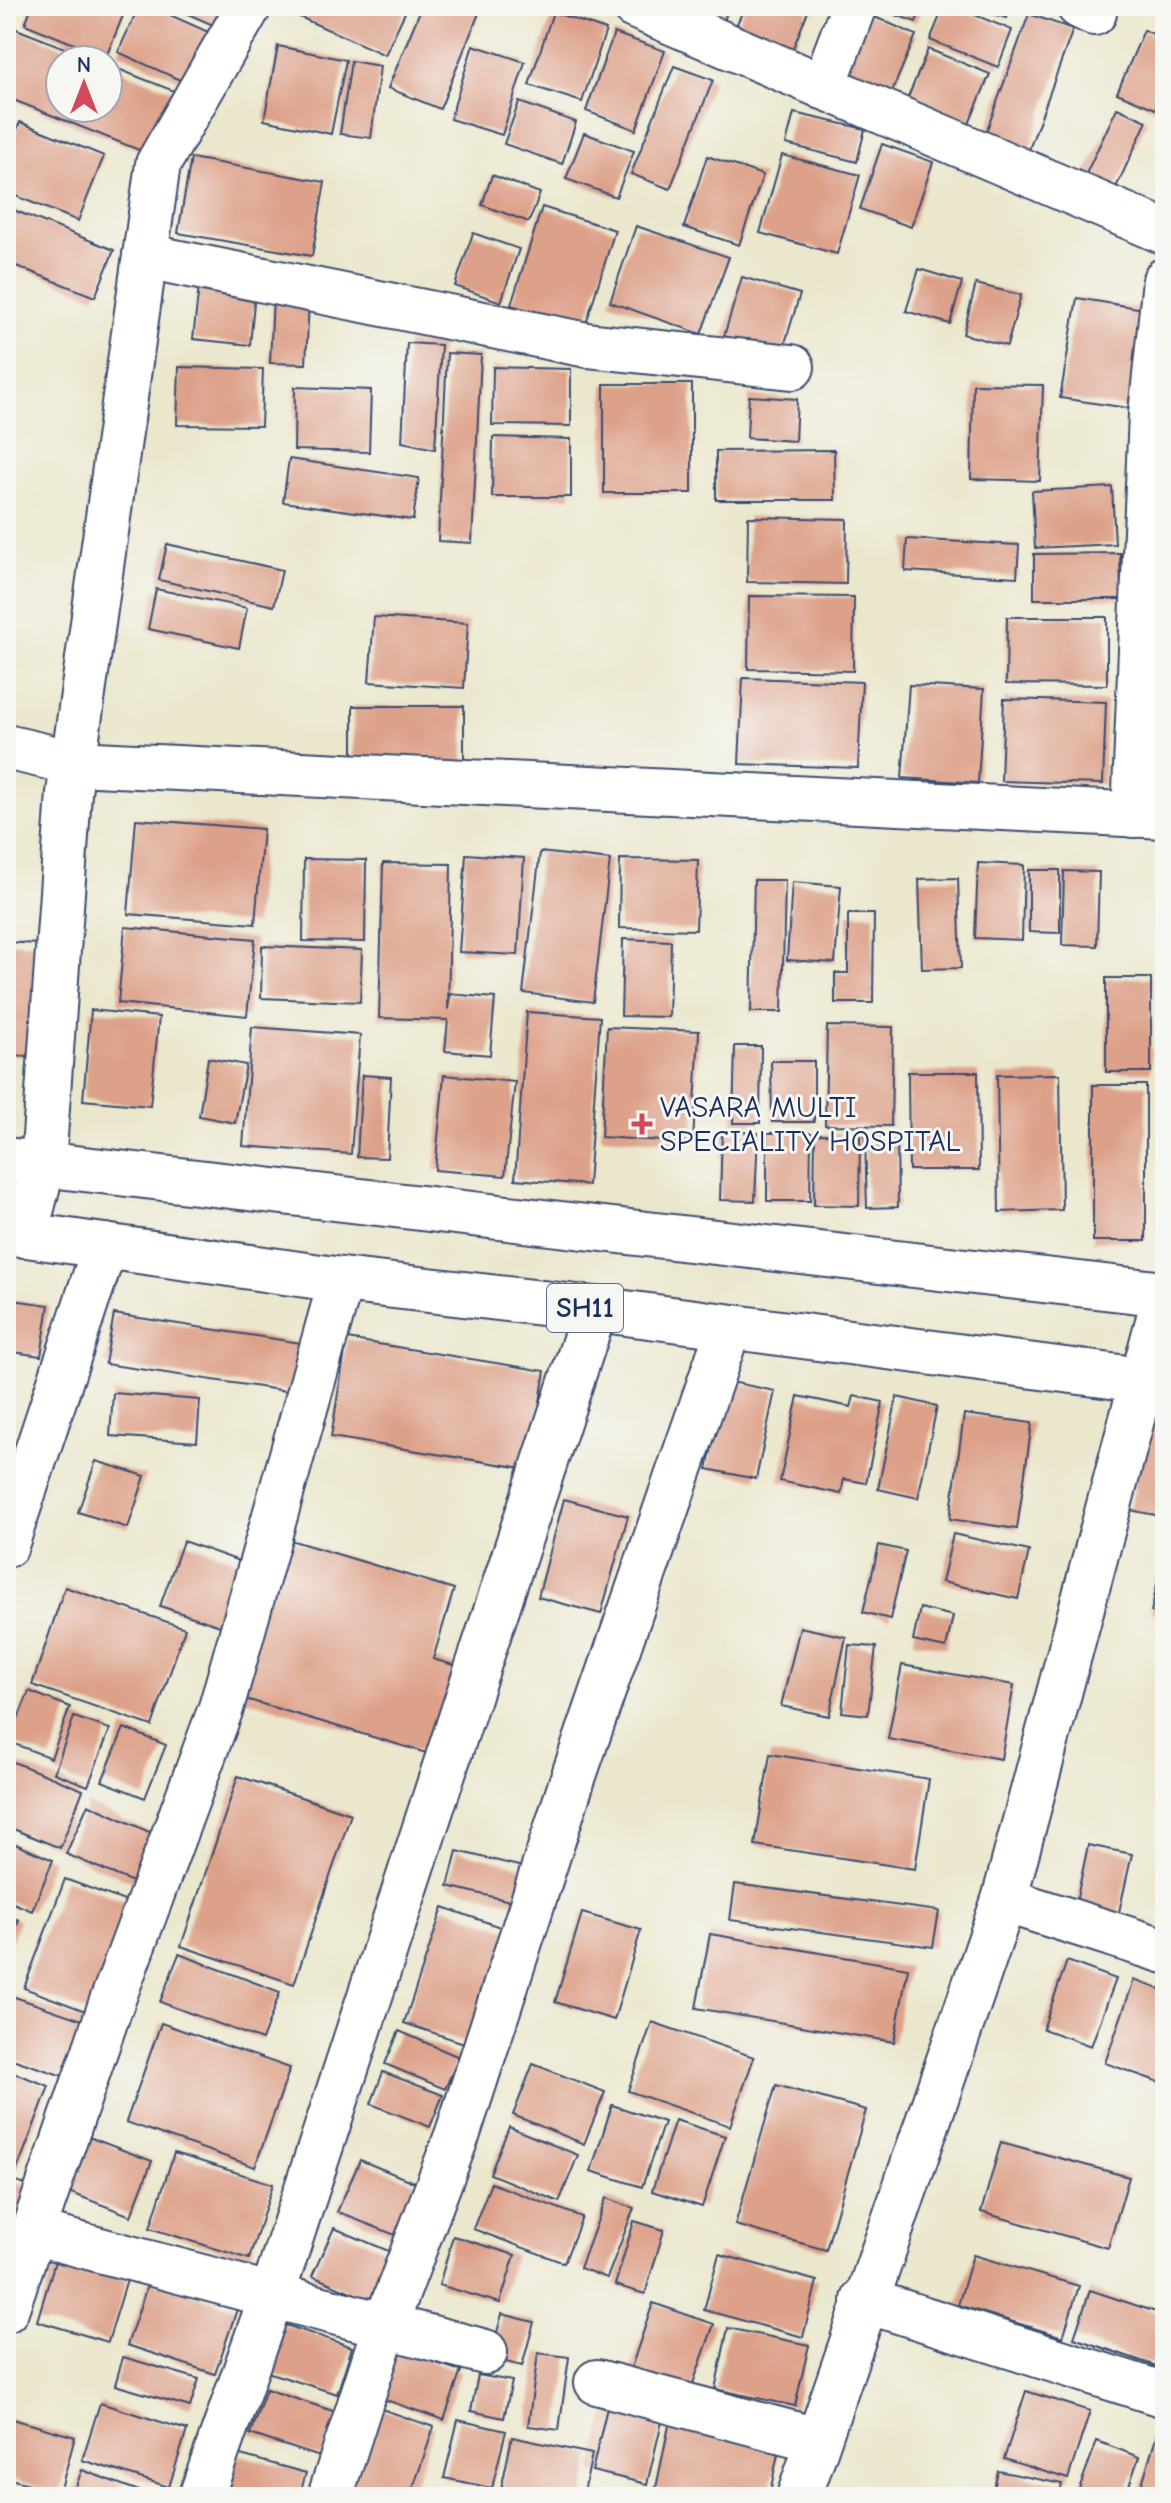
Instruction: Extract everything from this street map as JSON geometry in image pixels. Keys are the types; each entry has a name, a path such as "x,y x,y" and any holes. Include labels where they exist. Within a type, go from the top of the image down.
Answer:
{"street":[{"path":"16,1233 74,763 158,164 249,6"},
{"path":"634,6 1165,232"},
{"path":"823,87 854,6"},
{"path":"145,256 587,345 792,367"},
{"path":"6,747 74,763 1150,815 1151,414 1165,280"},
{"path":"24,1163 1165,1294 1152,1382 1004,1900 864,2300 799,2497"},
{"name":"SH11","path":"16,1233 341,1280 595,1309 1152,1382"},
{"path":"6,1545 105,1246"},
{"path":"10,2285 32,2232 110,2007 221,1708 341,1280"},
{"path":"201,2497 272,2295 595,1309"},
{"path":"330,2497 385,2326 458,2133 571,1784 729,1327"},
{"path":"1004,1900 1165,1951"},
{"path":"32,2232 485,2352"},
{"path":"864,2300 1165,2395"},
{"path":"597,2382 817,2440"}],"building":[{"path":"32,6 127,6 111,44 74,44 25,24"},
{"path":"139,6 150,6 215,35 193,86 124,55 122,44"},
{"path":"170,6 233,6 222,29"},
{"path":"275,6 408,6 385,55"},
{"path":"422,6 482,6 440,109 388,88"},
{"path":"681,6 729,6 724,21"},
{"path":"745,6 810,6 792,51 735,28"},
{"path":"869,6 922,6 916,22"},
{"path":"944,6 953,6 1012,30 998,67 930,40"},
{"path":"968,6 1011,6 1007,18"},
{"path":"1136,6 1165,6 1165,17"},
{"path":"553,12 606,30 582,102 529,85"},
{"path":"868,14 916,35 888,101 840,82"},
{"path":"1029,14 1073,29 1027,155 984,138"},
{"path":"14,28 54,44 44,44 44,112 6,97 6,47"},
{"path":"1144,30 1165,39 1165,113 1117,93"},
{"path":"614,33 665,51 636,130 586,111"},
{"path":"473,45 525,62 502,135 450,119"},
{"path":"278,46 346,60 331,134 264,120"},
{"path":"928,49 990,74 963,138 902,112"},
{"path":"351,61 380,66 371,138 340,134"},
{"path":"674,66 713,80 670,189 631,174"},
{"path":"124,71 174,91 149,154 74,124 124,124"},
{"path":"519,102 576,122 562,164 504,144"},
{"path":"1117,108 1147,121 1114,192 1084,178"},
{"path":"794,113 865,129 857,162 786,144"},
{"path":"20,122 104,156 78,221 6,192 6,156"},
{"path":"584,133 634,151 616,197 566,179"},
{"path":"882,144 933,162 911,227 860,209"},
{"path":"782,155 860,175 837,254 760,233"},
{"path":"707,156 763,175 739,245 684,227"},
{"path":"191,158 325,182 312,256 178,233"},
{"path":"492,175 540,193 529,222 482,205"},
{"path":"6,207 114,250 95,297 6,262"},
{"path":"542,207 615,230 585,327 511,305"},
{"path":"636,226 729,257 701,334 610,302"},
{"path":"473,233 519,249 501,302 455,286"},
{"path":"919,269 962,282 950,324 906,311"},
{"path":"742,277 800,294 782,353 724,336"},
{"path":"976,284 1021,295 1007,346 963,334"},
{"path":"199,286 255,292 250,345 193,339"},
{"path":"6,295 12,297 6,313"},
{"path":"273,296 309,298 306,364 270,363"},
{"path":"1077,298 1144,309 1128,408 1060,398"},
{"path":"407,343 441,345 435,449 402,442"},
{"path":"447,353 481,355 472,543 438,541"},
{"path":"179,367 263,369 261,426 177,425"},
{"path":"493,367 571,369 571,426 492,425"},
{"path":"604,384 692,384 692,493 604,493"},
{"path":"973,384 1043,385 1040,481 971,479"},
{"path":"295,387 371,390 369,452 294,450"},
{"path":"749,396 797,399 795,441 747,438"},
{"path":"493,437 571,439 571,497 492,497"},
{"path":"834,450 835,500 716,500 716,451"},
{"path":"289,459 419,478 413,520 283,502"},
{"path":"1112,487 1115,544 1035,548 1032,491"},
{"path":"748,517 847,519 846,584 747,582"},
{"path":"907,539 1019,545 1017,577 905,571"},
{"path":"167,544 282,570 274,606 159,580"},
{"path":"1120,553 1121,599 1034,599 1034,554"},
{"path":"156,589 247,608 239,648 148,629"},
{"path":"749,596 854,597 853,671 748,669"},
{"path":"1159,605 1165,605 1165,661 1160,661"},
{"path":"374,617 468,623 464,688 369,682"},
{"path":"1007,617 1107,617 1107,685 1006,684"},
{"path":"1150,672 1165,672 1165,795 1150,795"},
{"path":"743,678 862,682 858,768 739,764"},
{"path":"909,685 984,689 978,783 902,778"},
{"path":"1004,699 1106,702 1103,784 1001,781"},
{"path":"353,706 464,706 464,762 353,762"},
{"path":"136,819 263,829 255,924 128,914"},
{"path":"540,852 610,860 593,1002 523,993"},
{"path":"466,854 524,858 518,955 459,952"},
{"path":"304,859 366,860 365,942 303,941"},
{"path":"620,859 698,860 696,930 619,928"},
{"path":"383,863 451,864 448,1010 450,994 495,998 490,1055 445,1051 448,1020 379,1018"},
{"path":"978,863 1024,865 1022,940 975,938"},
{"path":"1029,870 1060,870 1060,933 1029,932"},
{"path":"1064,871 1099,872 1097,946 1062,945"},
{"path":"958,878 961,968 922,969 919,879"},
{"path":"754,880 785,880 782,1012 751,1012"},
{"path":"792,882 841,886 835,963 787,960"},
{"path":"848,914 874,914 873,1003 835,1003 835,973 848,973"},
{"path":"125,927 255,939 247,1016 118,1003"},
{"path":"623,939 671,941 669,1017 621,1016"},
{"path":"6,942 54,945 48,1057 6,1055"},
{"path":"262,946 362,950 360,1002 261,998"},
{"path":"1106,978 1151,978 1151,1072 1106,1072"},
{"path":"91,1010 159,1017 150,1106 83,1100"},
{"path":"527,1012 600,1017 588,1185 515,1179"},
{"path":"827,1026 893,1027 891,1126 825,1125"},
{"path":"252,1027 360,1035 351,1154 243,1146"},
{"path":"607,1027 699,1031 693,1143 601,1137"},
{"path":"735,1046 761,1046 760,1123 733,1123"},
{"path":"208,1058 246,1065 235,1123 199,1116"},
{"path":"771,1061 814,1061 814,1122 772,1122"},
{"path":"908,1072 978,1072 979,1170 909,1170"},
{"path":"1060,1074 1062,1210 999,1212 997,1075"},
{"path":"362,1075 391,1077 387,1158 357,1157"},
{"path":"444,1075 515,1082 505,1176 435,1170"},
{"path":"1093,1085 1146,1085 1146,1241 1093,1241"},
{"path":"722,1131 758,1133 755,1201 720,1200"},
{"path":"767,1133 811,1133 810,1201 767,1201"},
{"path":"815,1134 860,1135 859,1206 814,1205"},
{"path":"865,1136 897,1136 898,1207 867,1208"},
{"path":"6,1299 49,1305 41,1356 6,1351"},
{"path":"114,1314 307,1344 300,1393 105,1364"},
{"path":"347,1339 545,1371 529,1469 331,1437"},
{"path":"726,1381 775,1391 756,1479 707,1469"},
{"path":"113,1393 200,1400 197,1442 110,1436"},
{"path":"798,1396 851,1407 854,1396 883,1402 866,1483 844,1479 841,1494 780,1481"},
{"path":"897,1397 937,1406 918,1498 878,1489"},
{"path":"1150,1409 1165,1412 1165,1517 1130,1510"},
{"path":"964,1414 1032,1423 1017,1529 950,1519"},
{"path":"96,1461 145,1476 128,1528 78,1512"},
{"path":"564,1499 628,1516 601,1614 538,1597"},
{"path":"953,1534 1029,1551 1018,1599 942,1582"},
{"path":"280,1537 454,1589 433,1659 460,1667 433,1755 232,1695"},
{"path":"183,1541 245,1563 223,1627 160,1606"},
{"path":"879,1545 906,1551 890,1619 863,1612"},
{"path":"1165,1552 1165,1615 1151,1612"},
{"path":"65,1587 185,1628 152,1726 32,1685"},
{"path":"920,1608 953,1616 946,1648 913,1641"},
{"path":"800,1627 846,1637 829,1716 781,1706"},
{"path":"849,1645 876,1647 868,1715 842,1712"},
{"path":"902,1665 1014,1685 1001,1759 888,1739"},
{"path":"29,1691 70,1707 51,1758 9,1742"},
{"path":"74,1717 110,1729 88,1786 54,1773"},
{"path":"124,1728 166,1745 145,1798 102,1781"},
{"path":"770,1754 929,1779 915,1869 755,1845"},
{"path":"6,1759 83,1790 60,1848 6,1826"},
{"path":"238,1776 351,1814 294,1984 181,1946"},
{"path":"88,1804 156,1835 135,1883 66,1854"},
{"path":"6,1840 53,1860 32,1911 6,1900"},
{"path":"1088,1845 1132,1854 1117,1921 1074,1912"},
{"path":"457,1851 527,1868 518,1903 448,1886"},
{"path":"65,1879 130,1903 88,2012 24,1988"},
{"path":"735,1884 939,1911 933,1947 730,1920"},
{"path":"443,1907 509,1930 470,2045 404,2023"},
{"path":"582,1913 641,1930 614,2020 555,2002"},
{"path":"6,1916 19,1920 6,1957"},
{"path":"710,1934 908,1968 894,2042 696,2008"},
{"path":"179,1954 280,1992 262,2040 160,2002"},
{"path":"1067,1961 1116,1979 1091,2046 1043,2029"},
{"path":"1134,1980 1165,1991 1165,2084 1105,2063"},
{"path":"6,1994 91,2023 72,2079 6,2057"},
{"path":"652,2022 754,2057 730,2126 628,2091"},
{"path":"161,2023 290,2068 255,2167 126,2122"},
{"path":"399,2031 459,2057 445,2089 385,2064"},
{"path":"533,2064 605,2092 584,2144 513,2115"},
{"path":"6,2070 49,2086 15,2175 6,2171"},
{"path":"383,2072 443,2095 430,2127 371,2104"},
{"path":"776,2085 866,2110 826,2250 735,2225"},
{"path":"612,2105 664,2122 642,2187 591,2171"},
{"path":"675,2120 725,2136 702,2207 652,2191"},
{"path":"509,2127 578,2155 559,2202 490,2174"},
{"path":"86,2136 152,2161 131,2216 66,2191"},
{"path":"1001,2142 1129,2177 1108,2248 981,2212"},
{"path":"174,2153 273,2184 249,2259 150,2228"},
{"path":"360,2160 416,2183 395,2235 337,2212"},
{"path":"6,2179 29,2186 12,2242 6,2241"},
{"path":"491,2183 582,2217 564,2263 473,2229"},
{"path":"606,2198 634,2208 607,2278 580,2268"},
{"path":"634,2221 664,2230 645,2294 615,2285"},
{"path":"334,2228 391,2252 370,2300 312,2276"},
{"path":"453,2236 515,2255 500,2303 439,2285"},
{"path":"719,2254 817,2281 803,2337 704,2310"},
{"path":"973,2255 1079,2286 1063,2337 958,2305"},
{"path":"56,2258 127,2280 108,2342 37,2321"},
{"path":"149,2280 237,2309 215,2374 127,2345"},
{"path":"1090,2290 1165,2315 1165,2369 1074,2338"},
{"path":"653,2303 714,2324 690,2392 630,2371"},
{"path":"502,2314 534,2322 522,2366 490,2358"},
{"path":"283,2324 352,2347 337,2394 267,2372"},
{"path":"728,2328 809,2345 795,2406 715,2389"},
{"path":"391,2348 461,2371 444,2420 374,2396"},
{"path":"538,2353 569,2357 559,2430 528,2426"},
{"path":"123,2357 199,2379 190,2407 115,2385"},
{"path":"478,2375 512,2381 504,2418 471,2411"},
{"path":"266,2389 339,2413 323,2458 250,2434"},
{"path":"1026,2391 1090,2411 1068,2479 1004,2459"},
{"path":"609,2399 664,2413 647,2484 592,2471"},
{"path":"100,2403 187,2430 169,2487 82,2460"},
{"path":"370,2405 434,2427 410,2497 339,2497"},
{"path":"6,2417 75,2437 60,2492 6,2478"},
{"path":"458,2420 506,2431 492,2488 444,2478"},
{"path":"670,2421 780,2444 769,2497 698,2497 656,2488"},
{"path":"1157,2434 1165,2437 1165,2497 1138,2497"},
{"path":"512,2437 592,2454 583,2497 534,2497 501,2490"},
{"path":"1097,2441 1139,2457 1125,2497 1076,2497"},
{"path":"237,2454 306,2473 299,2497 225,2497"},
{"path":"82,2470 155,2497 72,2497"},
{"path":"998,2471 1062,2484 1059,2497 992,2497"},
{"path":"6,2485 31,2493 30,2497 6,2497"}],"place":[{"name":"VASARA MULTI SPECIALITY HOSPITAL","path":"642,1124"}]}
